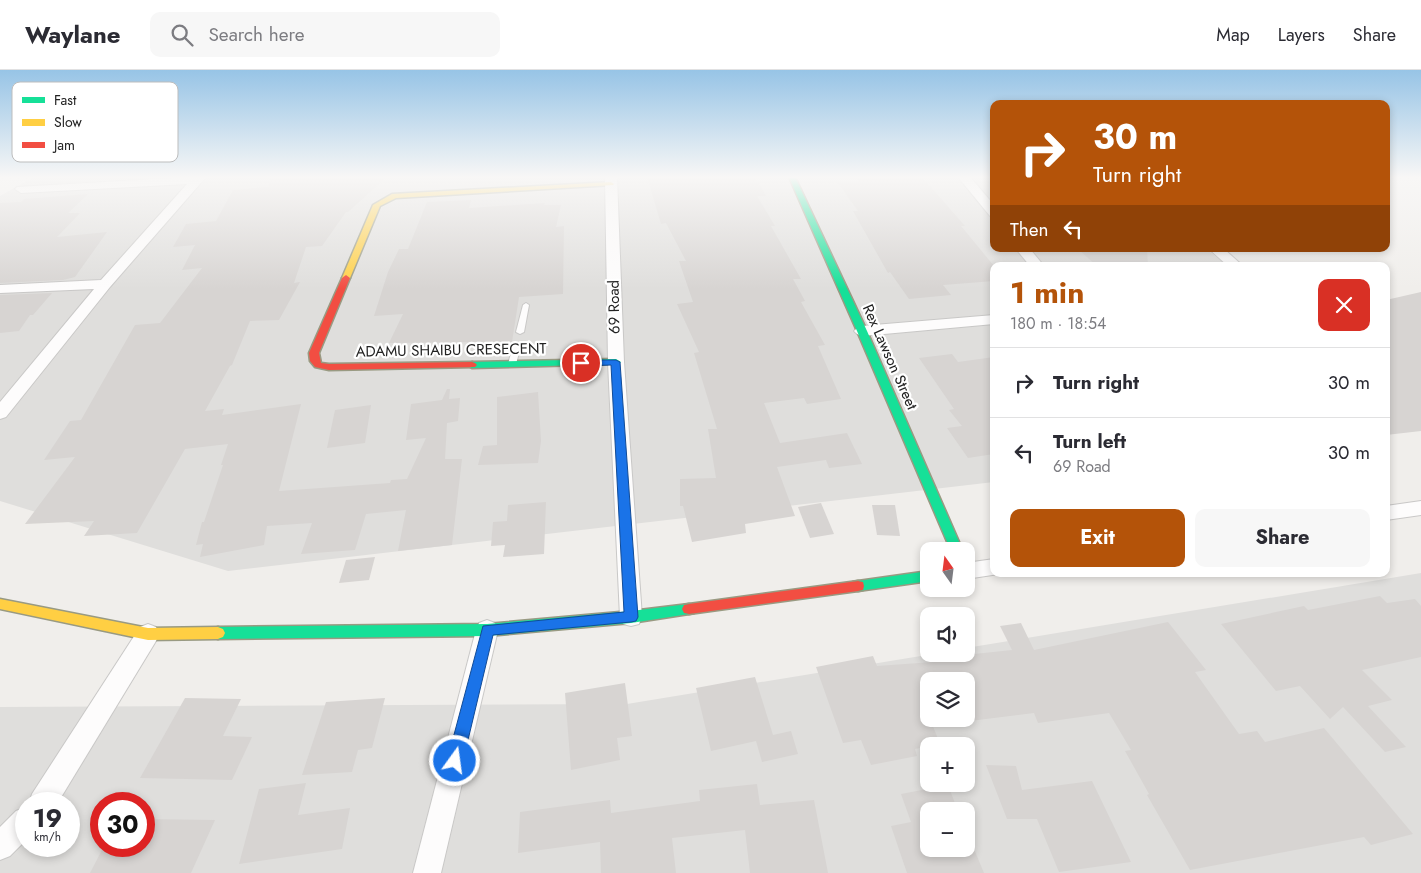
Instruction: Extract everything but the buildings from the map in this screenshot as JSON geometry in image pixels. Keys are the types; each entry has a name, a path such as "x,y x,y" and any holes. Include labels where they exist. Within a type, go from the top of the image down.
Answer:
{"street":[{"path":"0,413 105,284 166,214"},
{"name":"ADAMU SHAIBU CRESECENT","path":"373,214 314,353 315,361 318,365 347,367 616,362"},
{"name":"69 Road","path":"612,214 616,362 631,617"},
{"name":"Rex Lawson Street","path":"809,214 862,331 953,542"},
{"path":"1025,252 1034,262"},
{"path":"1220,252 1231,262"},
{"path":"0,289 105,284"},
{"path":"862,331 990,319"},
{"path":"1390,512 1421,508"},
{"path":"975,570 990,568"},
{"path":"0,604 148,634 487,630 631,617 920,577"},
{"path":"427,873 487,630"},
{"path":"49,792 148,634"},
{"path":"0,846 15,832"}],"lane":[{"path":"520,332 526,305"},
{"path":"512,364 517,345"}],"shaded area":[{"path":"0,214 990,214 990,252 1210,252 1223,262 990,262 990,482 228,571 0,501"},
{"path":"1421,573 1421,873 0,873 0,707 627,704 920,656 920,662 975,662 975,647"}],"traffic: fast":[{"path":"809,214 862,331 953,542"},
{"path":"472,365 616,362"},
{"path":"858,586 920,577"},
{"path":"218,633 487,630 631,617 689,609"}],"traffic: slow":[{"path":"346,278 373,214"},
{"path":"0,604 148,634 218,633"}],"traffic: jam":[{"path":"346,278 314,353 315,361 318,365 329,367 472,365"},
{"path":"689,609 858,586"}],"route":[{"path":"455,761 487,630 631,617 616,362 581,363"}]}
